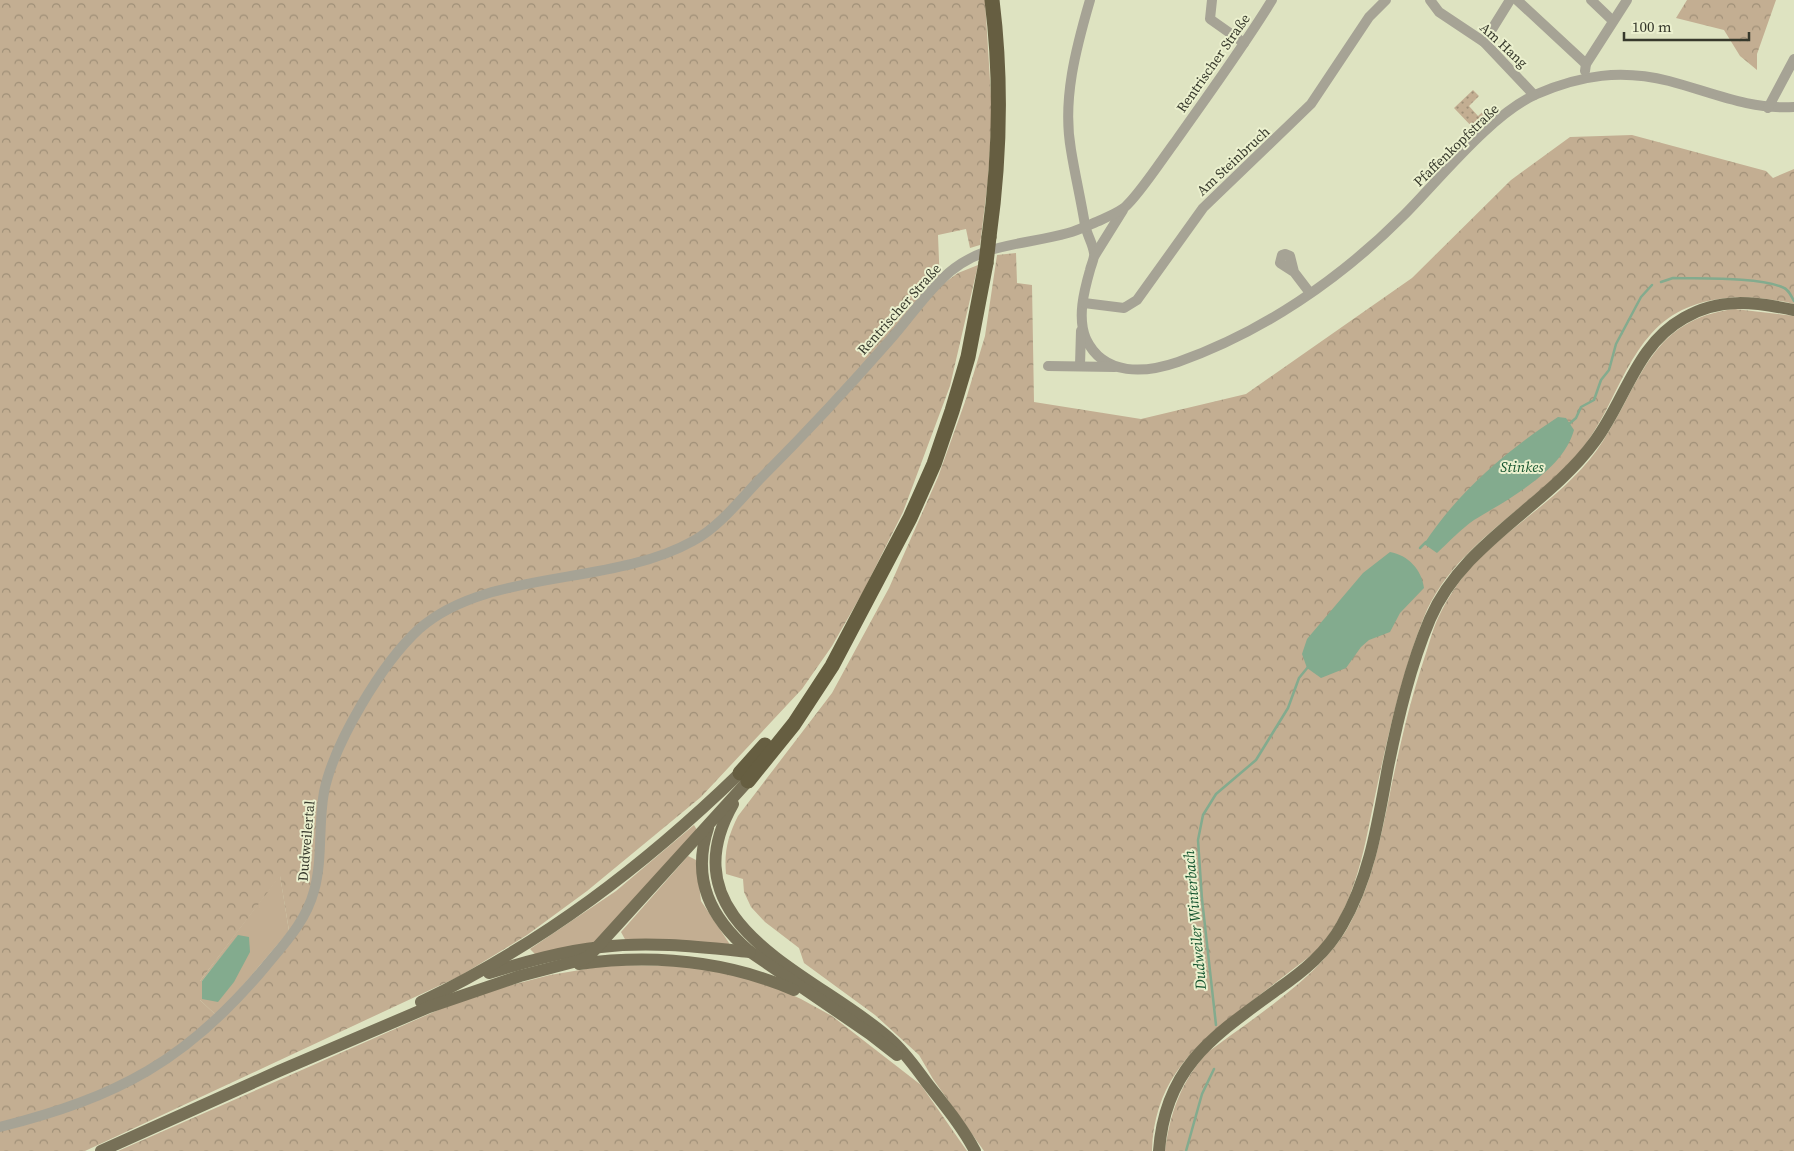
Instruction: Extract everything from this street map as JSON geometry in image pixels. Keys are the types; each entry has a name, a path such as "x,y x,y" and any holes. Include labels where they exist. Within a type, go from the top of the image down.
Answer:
{"highway":[{"path":"744,777 774,734 844,644 910,518 934,464 968,357 986,263 996,176 1000,94 992,0"}],"main road":[{"path":"1159,1151 1163,1114 1170,1094 1179,1077 1192,1060 1211,1040 1319,957 1344,923 1357,897 1368,864 1394,739 1409,683 1430,619 1454,578 1480,549 1573,468 1598,437 1648,348 1670,326 1696,312 1734,302 1753,302 1794,310"},
{"path":"102,1151 279,1071 459,995 581,960 600,947 709,824 724,795 744,777"},
{"path":"744,777 720,831 715,854 717,885 725,904 736,921 752,938 783,963 890,1038 907,1055 949,1111 975,1151"},
{"path":"279,1071 465,981 520,949 601,894 744,777"},
{"path":"709,824 702,857 702,876 706,895 717,918 732,936 749,952 817,1000 870,1034 926,1081"},
{"path":"465,981 520,964 600,947 682,945 749,952 783,963"},
{"path":"554,968 630,960 696,962 752,973 817,1000"}],"street":[{"path":"1090,0 1071,80 1069,123 1070,147 1086,226 1095,255"},
{"path":"1212,0 1210,19 1244,43"},
{"name":"Rentrischer Straße","path":"624,567 682,547 709,530 790,449 892,339 942,279 953,269 975,256 1000,246 1070,233 1126,206 1166,155 1272,0"},
{"name":"Am Steinbruch","path":"1084,303 1124,308 1137,300 1203,208 1311,104 1369,17 1386,0"},
{"name":"Am Hang","path":"1430,0 1439,12 1484,42 1534,95"},
{"path":"1484,42 1510,0"},
{"path":"1517,0 1586,64"},
{"path":"1591,0 1613,21"},
{"path":"1586,76 1586,64 1627,0"},
{"path":"1768,108 1794,59"},
{"name":"Pfaffenkopfstraße","path":"1048,366 1121,368 1147,371 1208,351 1236,339 1310,294 1362,253 1401,218 1488,129 1534,95 1586,76 1644,76 1670,81 1734,101 1768,108 1794,107"},
{"name":"Pfaffenkopfstraße","path":"1080,366 1085,289 1095,255 1111,226 1126,206"},
{"path":"1294,272 1310,294"},
{"name":"Pfaffenkopfstraße","path":"1082,325 1087,340 1096,353 1107,362 1121,368"},
{"name":"Dudweilertal","path":"0,1127 84,1102 152,1070 198,1038 244,992 292,935 306,913 315,890 319,862 320,815 325,787 334,760 345,736 384,671 419,630 451,607 474,598 565,577 624,567"}],"green space":[{"path":"0,0 985,0 992,113 988,180 980,245 970,248 966,229 938,235 940,286 958,273 978,265 950,386 903,512 864,590 832,646 802,689 701,797 587,891 527,935 460,976 85,1151 0,1151","holes":["280,876 289,931 217,1016 200,1000 200,981"]},
{"path":"1687,0 1776,0 1757,54 1757,70 1740,56 1724,30 1676,18"},
{"path":"1473,90 1479,96 1469,106 1478,116 1488,107 1495,114 1476,131 1454,108"},
{"path":"1632,135 1766,171 1773,178 1794,169 1794,304 1752,297 1723,298 1695,304 1663,322 1648,337 1635,355 1604,415 1580,451 1561,472 1473,548 1454,569 1437,592 1424,617 1403,678 1364,850 1358,873 1341,916 1329,935 1314,953 1211,1034 1181,1066 1169,1084 1160,1104 1152,1151 984,1151 933,1079 919,1055 875,1015 804,963 799,948 765,922 751,907 744,892 743,879 726,874 726,851 729,837 738,816 832,693 889,588 938,477 966,399 985,336 997,255 1016,253 1017,283 1032,285 1034,402 1141,419 1246,394 1412,278 1511,180 1570,137"},
{"path":"1735,309 1794,316 1794,1151 1165,1151 1170,1124 1178,1098 1199,1063 1208,1052 1284,996 1319,964 1335,947 1356,913 1375,861 1402,739 1419,675 1436,623 1453,591 1478,559 1564,487 1591,458 1603,441 1652,356 1667,339 1684,325 1707,315"},
{"path":"694,825 697,830 595,942 535,954 530,949 616,891"},
{"path":"688,856 696,860 701,901 731,946 626,941 621,932"},
{"path":"280,875 289,931 217,1016 200,1000 200,981","holes":["238,936 202,999 202,981"]},
{"path":"610,965 687,966 760,980 801,999 832,1016 921,1085 967,1151 118,1151 445,1007 504,987 550,975"}],"water":[{"name":"Stinkes","path":"1558,417 1566,418 1574,430 1568,445 1559,458 1546,471 1518,493 1474,520 1437,553 1424,544 1437,525 1467,490 1502,458"},
{"path":"1390,552 1403,556 1413,564 1423,581 1424,588 1400,613 1390,632 1369,640 1361,647 1346,668 1321,678 1307,668 1302,654 1307,639 1363,573"},
{"path":"238,935 249,937 250,952 234,982 218,1002 202,999 202,981"}],"waterway":[{"name":"Dudweiler Winterbach","path":"1661,282 1673,278 1729,279 1758,282 1786,289 1794,301"},
{"name":"Dudweiler Winterbach","path":"1569,424 1576,418 1581,407 1594,400 1601,380 1609,370 1616,344 1641,297 1652,285"},
{"name":"Dudweiler Winterbach","path":"1420,548 1426,542"},
{"name":"Dudweiler Winterbach","path":"1216,1025 1202,899 1198,840 1203,815 1216,794 1256,760 1288,708 1299,678 1308,667"},
{"name":"Dudweiler Winterbach","path":"1186,1151 1202,1094 1214,1069"}]}
